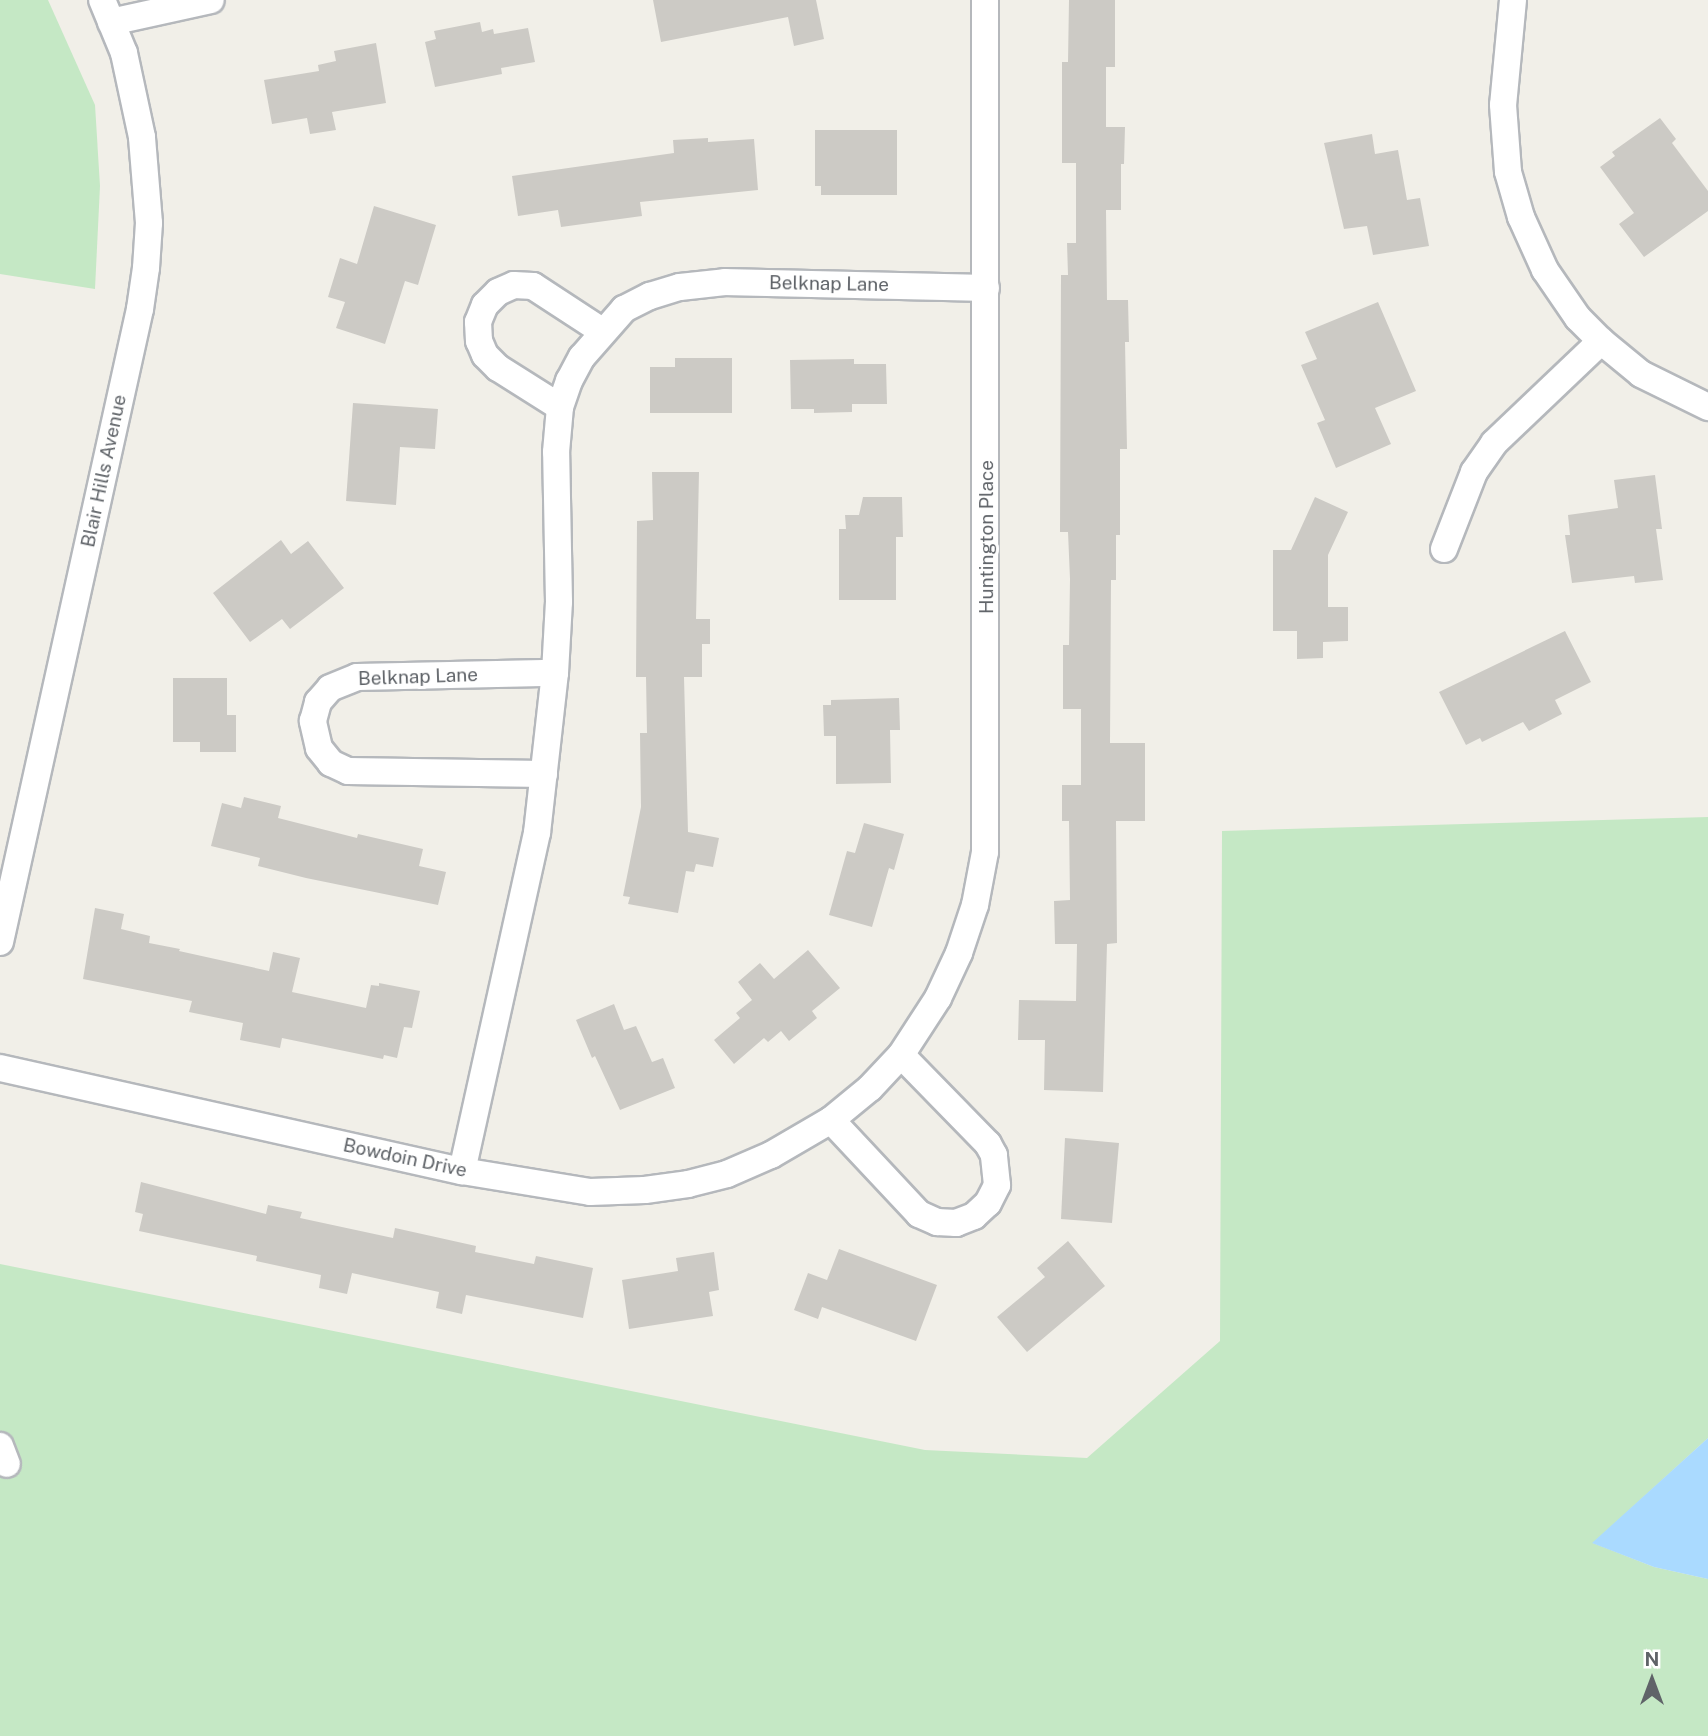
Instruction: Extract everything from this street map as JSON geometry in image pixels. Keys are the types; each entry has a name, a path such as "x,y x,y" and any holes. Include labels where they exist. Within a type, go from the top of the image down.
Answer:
{"street":[{"path":"106,11 211,0"},
{"name":"Huntington Place","path":"805,1136 831,1120 870,1088 901,1055 938,998 959,953 975,905 985,852 985,0"},
{"path":"1513,0 1503,105 1508,172 1521,217 1545,270 1578,318 1601,341 1641,374 1708,407"},
{"name":"Blair Hills Avenue","path":"0,942 140,309 146,268 149,223 142,137 124,53 106,11"},
{"name":"Belknap Lane","path":"462,1171 537,833 555,673 559,602 556,452 560,407 569,381 582,358 624,309 650,296 680,287 724,282 986,288"},
{"path":"560,407 498,368 485,355 479,341 478,322 485,305 498,292 514,285 533,286 603,331"},
{"path":"1444,549 1474,472 1494,443 1601,341"},
{"name":"Belknap Lane","path":"544,774 348,771 331,763 319,748 313,721 318,702 330,688 357,677 555,673"},
{"path":"831,1120 919,1214 937,1222 956,1223 974,1216 988,1203 997,1185 998,1166 988,1144 901,1055"},
{"name":"Bowdoin Drive","path":"0,1068 462,1171 590,1192 645,1191 727,1174 805,1136"}],"green space":[{"path":"0,0 48,0 95,105 100,186 95,289 0,274"},
{"path":"1708,817 1708,1438 1593,1543 1654,1567 1708,1579 1708,1736 0,1736 0,1264 925,1450 1087,1458 1220,1341 1222,831"}],"water":[{"path":"1708,1438 1708,1579 1654,1567 1592,1543"}],"building":[{"path":"653,0 816,0 824,39 794,46 788,17 661,42"},
{"path":"1069,0 1115,0 1115,67 1106,67 1106,127 1125,127 1124,164 1121,164 1121,210 1106,210 1107,300 1128,300 1129,342 1125,342 1127,449 1120,449 1120,535 1116,535 1116,580 1111,580 1110,743 1145,743 1145,821 1116,821 1117,943 1107,944 1103,1092 1044,1090 1045,1040 1018,1040 1019,1000 1076,1001 1077,944 1055,944 1054,901 1070,900 1069,821 1062,821 1062,785 1081,785 1081,709 1063,709 1063,645 1069,645 1070,579 1068,532 1060,532 1061,275 1068,275 1067,243 1076,243 1076,163 1062,163 1062,62 1068,62"},
{"path":"480,22 482,32 493,29 494,34 528,28 535,62 501,68 502,74 435,87 425,42 436,39 434,31"},
{"path":"376,43 386,103 332,112 336,130 310,134 307,118 272,124 264,80 319,71 318,65 336,61 334,51"},
{"path":"1660,118 1676,139 1672,143 1708,191 1708,211 1644,257 1619,224 1634,213 1600,167 1615,156 1612,152"},
{"path":"815,130 897,130 897,195 821,195 821,186 815,186"},
{"path":"1372,134 1375,154 1398,150 1407,200 1420,198 1429,246 1373,255 1367,226 1344,229 1324,143"},
{"path":"708,138 708,142 754,139 758,190 640,202 642,216 561,227 558,210 518,216 512,176 674,153 673,140"},
{"path":"374,206 436,225 418,285 405,281 385,344 336,328 345,302 328,297 340,258 357,264"},
{"path":"1378,302 1416,391 1375,408 1391,444 1336,468 1317,423 1325,420 1301,365 1317,359 1305,332"},
{"path":"675,358 732,358 732,413 650,413 650,367 675,367"},
{"path":"854,359 854,364 886,364 887,404 852,404 852,412 814,413 814,409 791,409 790,360"},
{"path":"353,403 438,409 435,449 400,447 396,505 346,501"},
{"path":"652,472 699,472 696,619 710,619 710,644 702,644 702,677 684,677 688,832 719,838 713,867 696,864 694,872 686,871 678,913 628,904 630,897 623,896 641,807 640,733 647,733 646,677 636,677 637,521 653,520"},
{"path":"1655,475 1662,529 1656,529 1663,580 1635,583 1634,576 1572,583 1565,535 1570,535 1568,515 1618,508 1614,480"},
{"path":"863,497 902,497 903,537 896,537 896,600 839,600 839,529 846,529 845,515 859,515"},
{"path":"1315,497 1348,512 1328,555 1328,607 1348,607 1348,641 1323,642 1323,658 1297,659 1297,631 1273,631 1273,550 1291,550"},
{"path":"281,540 291,554 308,541 344,588 290,629 282,619 250,642 213,593"},
{"path":"1565,631 1591,682 1555,700 1562,714 1529,731 1523,722 1482,742 1480,738 1466,745 1439,692"},
{"path":"173,678 227,678 227,715 236,715 236,752 200,752 200,742 173,742"},
{"path":"899,698 900,730 890,730 891,783 836,784 836,736 824,736 823,705 831,705 831,700"},
{"path":"244,797 281,806 278,818 357,838 358,834 423,849 419,866 446,872 438,905 258,866 260,858 211,846 222,803 241,808"},
{"path":"864,823 904,834 894,870 889,868 872,927 829,915 847,851 855,853"},
{"path":"95,908 124,914 121,929 150,936 149,943 180,949 179,951 269,971 273,952 300,958 292,992 366,1008 371,985 379,986 379,983 420,991 412,1028 404,1027 397,1058 384,1055 383,1059 282,1038 280,1048 240,1040 243,1023 189,1012 192,1001 83,979"},
{"path":"808,950 840,988 812,1011 817,1018 789,1041 781,1031 768,1042 764,1038 734,1064 714,1040 740,1018 736,1013 752,1000 738,982 760,963 774,979"},
{"path":"614,1004 624,1030 636,1026 652,1062 663,1058 675,1088 620,1110 595,1056 592,1058 576,1020"},
{"path":"1065,1138 1119,1143 1112,1223 1061,1219"},
{"path":"141,1182 266,1214 268,1205 302,1212 300,1218 393,1238 395,1228 476,1246 475,1252 534,1264 536,1256 593,1268 583,1318 466,1295 462,1314 436,1308 439,1292 352,1273 347,1294 319,1288 321,1275 256,1261 257,1256 139,1231 143,1214 135,1212"},
{"path":"1068,1241 1105,1286 1027,1352 997,1317 1045,1277 1037,1268"},
{"path":"839,1249 937,1285 916,1341 822,1307 818,1319 794,1310 808,1273 827,1280"},
{"path":"714,1252 719,1290 709,1292 713,1316 629,1329 622,1280 678,1271 676,1258"}]}
